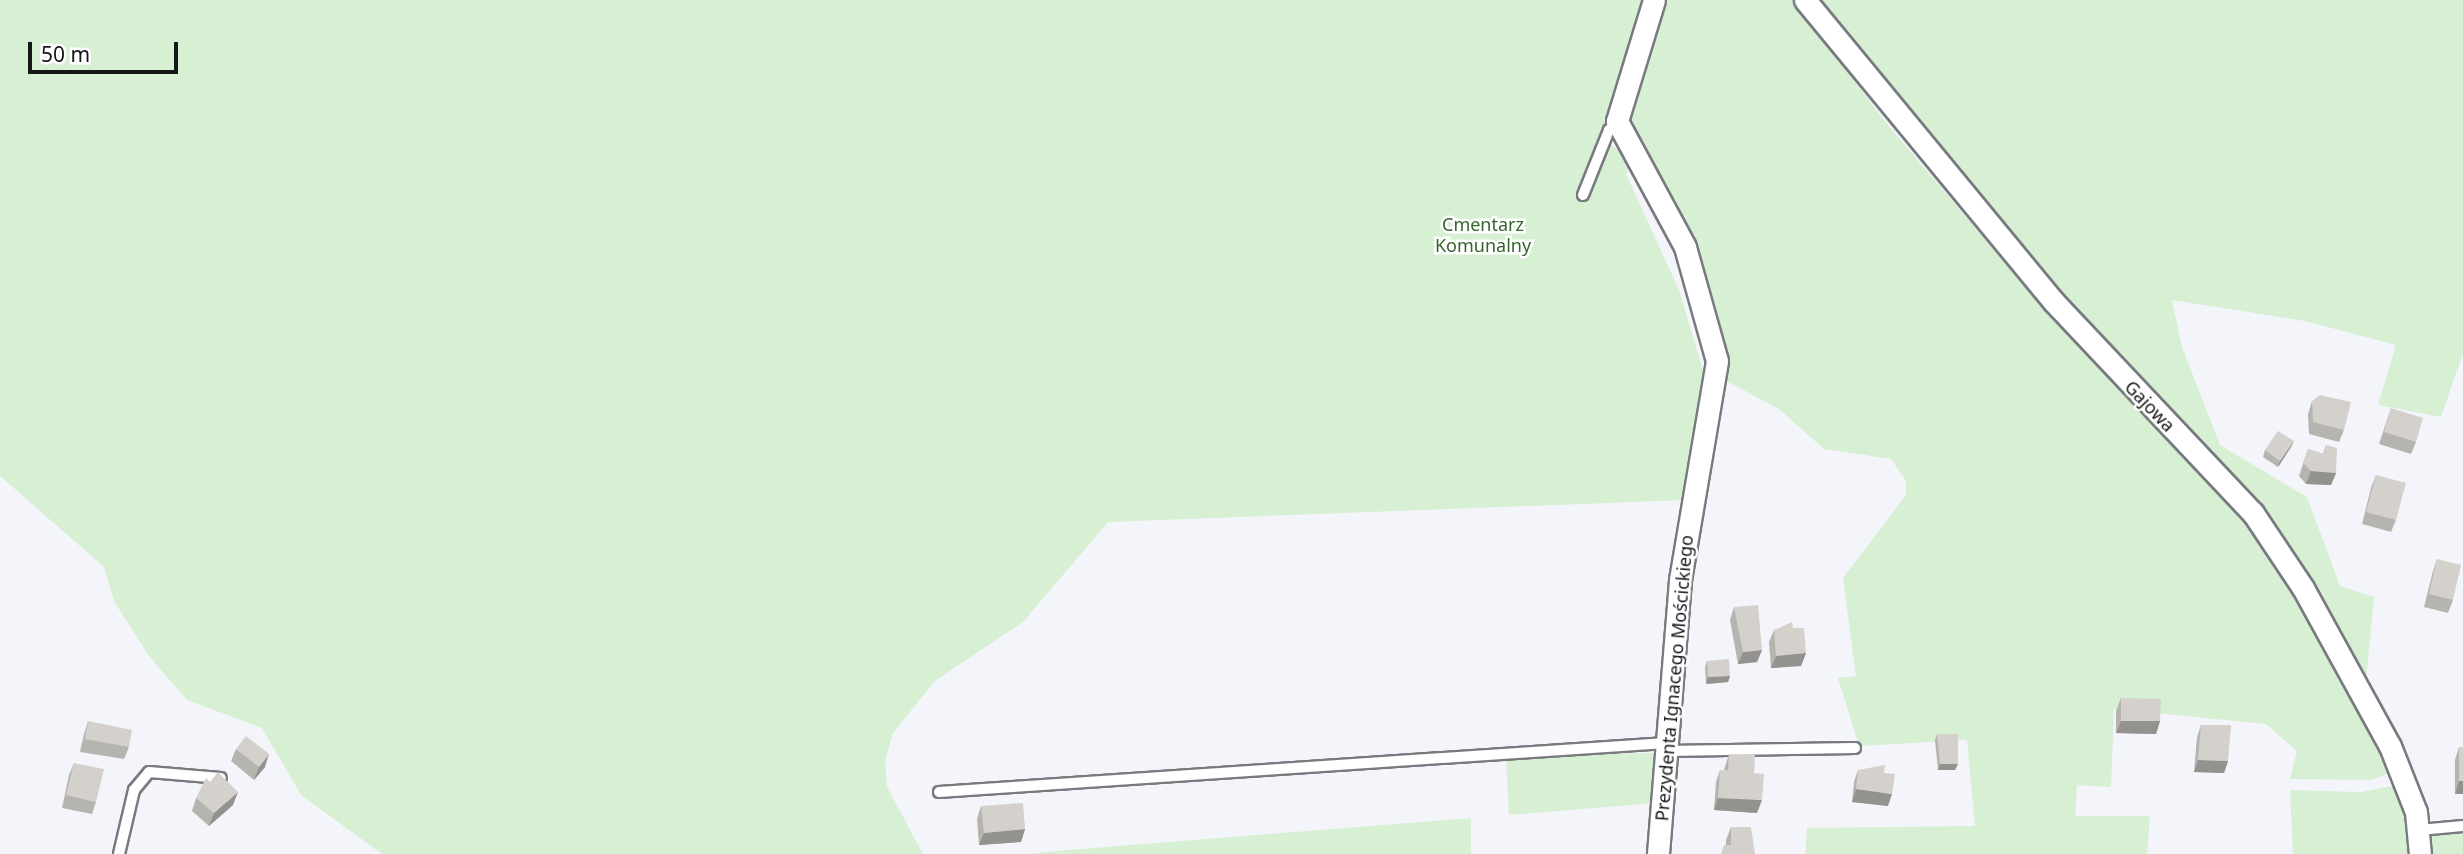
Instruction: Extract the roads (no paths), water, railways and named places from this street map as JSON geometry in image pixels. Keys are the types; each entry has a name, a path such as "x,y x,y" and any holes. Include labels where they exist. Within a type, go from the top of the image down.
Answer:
{"street":[{"path":"1618,124 1654,0"},
{"name":"Gajowa","path":"1805,0 2054,302 2253,513 2303,588 2390,746 2419,830 2420,854"},
{"name":"Prezydenta Ignacego Mościckiego","path":"1618,124 1685,247 1716,352 1679,580 1658,854"}],"lane":[{"path":"1583,195 1609,130 1618,124"},
{"path":"939,792 1666,747 1855,748"},
{"path":"119,854 131,797 149,772 175,769 221,778"},
{"path":"2419,830 2463,826"}],"park label":[{"name":"Cmentarz Komunalny","path":"1483,235"}]}
